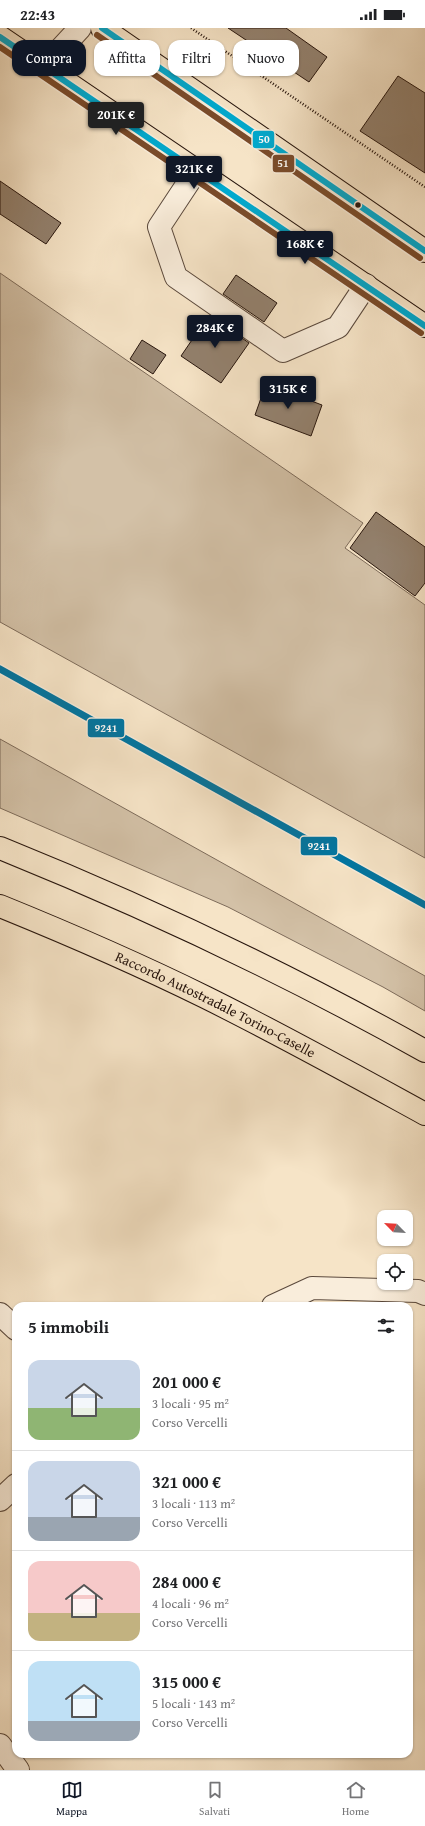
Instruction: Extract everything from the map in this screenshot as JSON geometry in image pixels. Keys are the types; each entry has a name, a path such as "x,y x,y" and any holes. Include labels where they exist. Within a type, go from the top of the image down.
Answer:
{"main road":[{"path":"102,28 425,251"},
{"path":"0,37 12,45"},
{"path":"57,76 425,326"},
{"path":"0,848 92,885 227,947 357,1012 425,1051"},
{"name":"Raccordo Autostradale Torino-Caselle","path":"0,906 70,935 205,997 334,1064 425,1114"}],"street":[{"path":"69,40 80,28"},
{"path":"196,171 159,227 176,277 283,351 338,327 366,285"},
{"path":"282,1302 312,1288 418,1291 425,1294"},
{"path":"0,1314 12,1325"},
{"path":"0,1500 12,1489"},
{"path":"0,1745 18,1770"}],"path":[{"path":"191,28 425,187"}],"shaded area":[{"path":"0,273 363,523 345,548 425,605 425,858 0,622"},
{"path":"0,739 425,976 425,1011 383,987 228,907 0,808"}],"building":[{"path":"228,28 286,28 327,57 309,82 299,75 299,40 246,40"},
{"path":"398,76 425,93 425,173 360,131"},
{"path":"0,181 61,223 46,244 0,214"},
{"path":"236,275 277,303 264,322 223,294"},
{"path":"209,315 249,343 221,383 181,356"},
{"path":"142,340 166,355 153,374 130,359"},
{"path":"266,384 322,405 311,436 255,415"},
{"path":"376,512 425,547 425,583 415,596 350,548"}],"transit line":[{"name":"50","path":"102,28 425,251"},
{"name":"51","path":"97,35 420,258"},
{"name":"50","path":"0,37 425,326"},
{"name":"51","path":"0,47 421,333"},
{"name":"9241","path":"0,669 425,905"}]}
